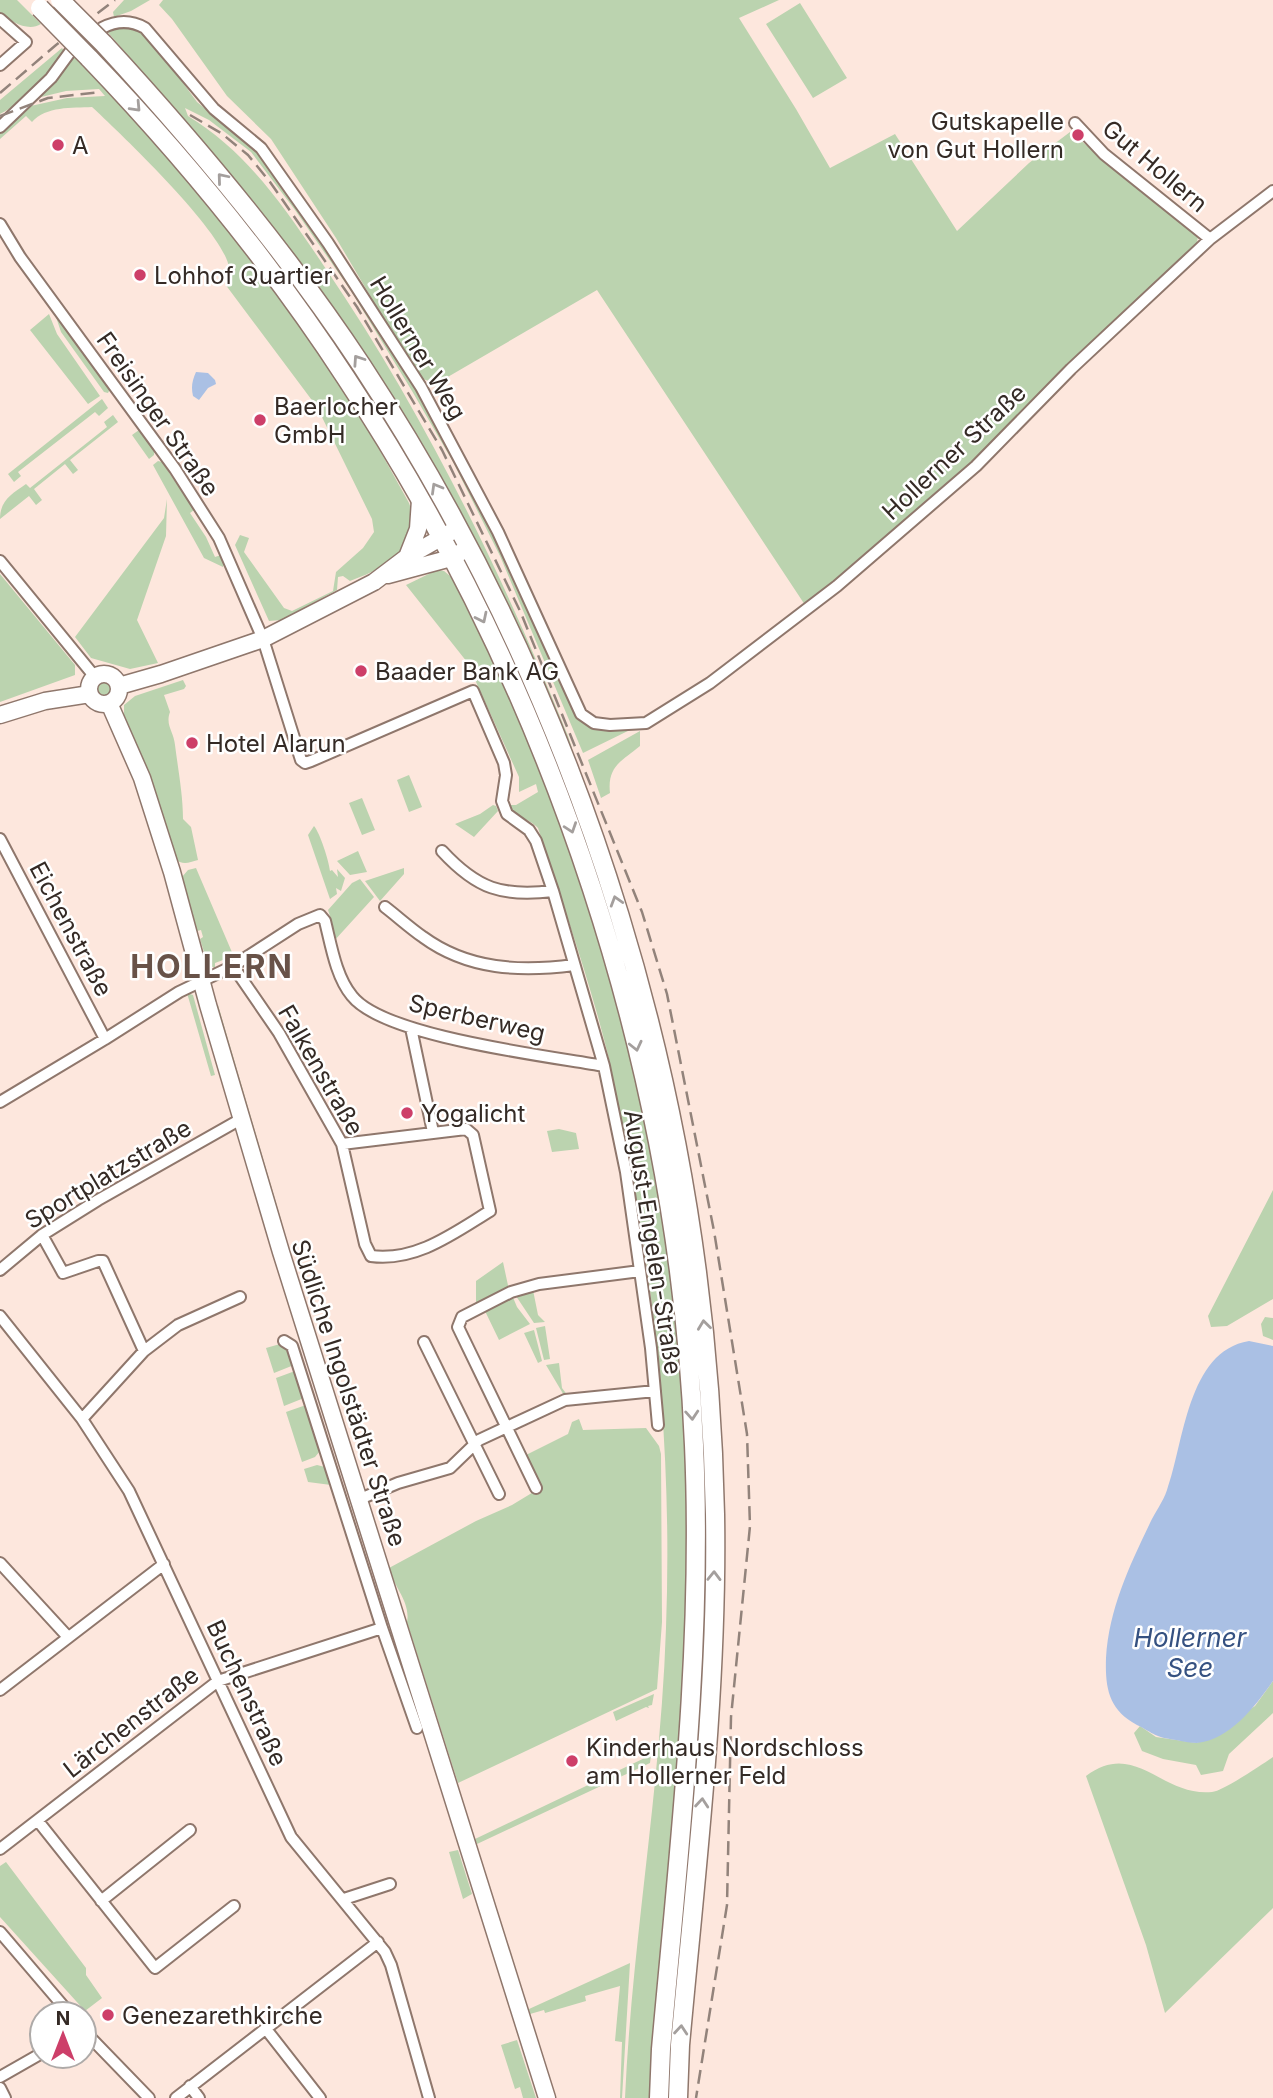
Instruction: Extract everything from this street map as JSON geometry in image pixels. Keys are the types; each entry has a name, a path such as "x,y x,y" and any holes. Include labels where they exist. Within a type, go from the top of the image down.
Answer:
{"main road":[{"path":"60,0 103,36 201,152 306,285 384,400 500,607 538,692 605,866 636,966 657,1049 680,1161 695,1252 712,1414 715,1545 711,1702 680,2045 678,2098"},
{"path":"36,4 144,115 204,185 281,283 346,377 442,538 500,654 570,824 595,901 629,1018 647,1093 675,1255 686,1339 694,1441 695,1629 691,1706 659,2098"}],"street":[{"path":"0,19 26,42 0,65"},
{"name":"Hollerner Weg","path":"103,36 110,24 132,21 145,28 214,109 261,148 328,243 421,387 498,532 581,714 594,723 646,723"},
{"path":"0,127 51,78 70,52"},
{"name":"Gut Hollern","path":"1075,123 1104,154 1210,239"},
{"name":"Hollerner Straße","path":"646,723 710,683 837,586 976,466 1071,369 1210,239 1273,191"},
{"name":"Freisinger Straße","path":"0,224 20,257 174,469 219,538 263,639 301,760 305,762 473,691 504,762 506,775 502,801 507,814 529,830 536,841 553,891"},
{"path":"407,557 418,529 420,500"},
{"path":"119,687 263,639 384,576 407,557 458,528"},
{"path":"384,576 451,558 468,548"},
{"path":"0,561 95,677"},
{"path":"105,674 114,678 119,687 118,695 109,703 100,703 90,694 90,685 95,677 105,674"},
{"path":"0,715 46,701 90,694"},
{"name":"Südliche Ingolstädter Straße","path":"109,703 142,778 172,872 241,1119 547,2098"},
{"name":"Eichenstraße","path":"0,839 105,1039"},
{"path":"442,851 464,873 486,885 522,895 553,891"},
{"name":"August-Engelen-Straße","path":"553,891 604,1066 626,1169 658,1426"},
{"path":"385,907 426,939 474,961 528,970 574,965"},
{"name":"Sperberweg","path":"233,966 298,924 320,915 325,920 336,961 351,995 360,1006 372,1013 443,1037 604,1066"},
{"path":"2,1097 105,1039 178,992 233,966"},
{"name":"Falkenstraße","path":"233,966 282,1038 342,1144 365,1244 371,1256 423,1250 491,1211 471,1131 466,1129 433,1132"},
{"path":"342,1144 433,1132 411,1028"},
{"name":"Sportplatzstraße","path":"0,1270 42,1235 241,1119"},
{"path":"42,1235 63,1273 103,1261 144,1351"},
{"path":"536,1488 458,1327 460,1318 511,1292 539,1284 640,1271"},
{"path":"82,1419 144,1351 177,1325 240,1297"},
{"name":"Buchenstraße","path":"0,1316 82,1419 129,1491 291,1837 378,1942 391,1965 429,2098"},
{"path":"284,1341 292,1346 382,1628 417,1728"},
{"path":"424,1342 499,1494"},
{"path":"360,1499 398,1483 450,1468 475,1444 565,1400 654,1391"},
{"path":"0,1563 68,1637"},
{"path":"0,1690 164,1564"},
{"name":"Lärchenstraße","path":"0,1849 218,1681 382,1628"},
{"path":"38,1821 155,1968 234,1906"},
{"path":"101,1901 190,1830"},
{"path":"344,1899 390,1884"},
{"path":"0,1932 58,2000"},
{"path":"176,2098 378,1942"},
{"path":"266,2029 320,2098"},
{"path":"98,2045 149,2098"},
{"path":"0,2077 28,2061"},
{"path":"190,2087 199,2098"},
{"path":"0,2088 5,2098"}],"green space":[{"path":"0,0 17,0 41,24 31,27 14,22 0,12"},
{"path":"124,0 150,0 114,17 113,12"},
{"path":"163,0 779,0 739,18 830,168 895,134 957,231 1029,163 1070,132 1198,235 1197,243 972,462 805,605 597,290 446,378 431,382 418,377 336,238 271,139 227,96 159,5"},
{"path":"800,3 847,78 813,98 766,24"},
{"path":"113,27 131,27 141,31 153,42 197,102 254,149 271,170 333,258 432,415 488,521 564,691 583,722 591,727 636,727 583,753 500,556 453,462 351,291 251,152 209,120 185,108 188,116 230,147 265,185 297,226 362,324 429,438 489,555 543,675 568,736 572,748 570,749 535,670 437,476 130,58 106,30"},
{"path":"62,48 65,52 36,87 0,114 0,100"},
{"path":"99,50 186,145 299,286 294,290 95,52"},
{"path":"73,55 182,171 264,271 348,393 409,503 413,518 412,532 399,554 377,570 350,581 343,576 338,577 337,590 281,620 269,621 235,545 240,535 249,538 244,552 284,608 292,611 333,591 336,572 363,548 374,532 372,519 317,407 225,284 229,268 223,252 192,209 147,160 92,107 52,110 32,122 26,116 0,139 0,130 4,126 8,127 26,107 67,98 105,96 99,89 66,91 37,98"},
{"path":"49,314 57,334 100,396 88,404 30,330"},
{"path":"55,314 110,389 108,393 104,392 61,332"},
{"path":"346,354 400,438 448,525 446,530 341,357"},
{"path":"102,399 108,408 99,416 95,412 18,472 21,476 14,482 8,474"},
{"path":"113,415 118,422 70,460 78,470 73,474 65,464 34,489 42,500 36,505 29,496 0,519 2,507 12,494 26,484 30,488 107,427 104,422"},
{"path":"139,430 154,451 154,455 149,459 132,435"},
{"path":"158,461 162,462 194,510 190,513 215,557 221,555 223,567 204,558 153,465"},
{"path":"167,499 166,536 137,620 158,663 130,669 91,658 75,637 164,518"},
{"path":"461,560 466,565 557,759 553,760"},
{"path":"437,570 444,571 456,581 508,689 579,870 621,1012 650,1141 672,1272 686,1408 690,1622 652,2098 625,2098 658,1746 666,1628 667,1507 664,1446 647,1265 612,1074 592,994 538,828 514,813 508,805 516,805 538,792 536,784 519,792 519,777 467,662 406,585"},
{"path":"0,574 75,665 75,675 0,702"},
{"path":"104,680 110,683 113,689 110,695 104,698 98,695 95,689 98,683"},
{"path":"183,680 186,686 184,689 164,695 170,712 183,819 191,827 198,860 186,863 174,859 124,716 124,705 135,696"},
{"path":"640,731 640,746 613,770 610,793 601,798 588,760"},
{"path":"409,775 422,807 409,812 397,780"},
{"path":"565,779 599,871 668,1130 700,1350 710,1557 702,1710 673,2021 669,2098 665,2098 697,1710 680,1235 562,781"},
{"path":"362,798 375,830 362,835 349,803"},
{"path":"493,805 498,811 474,837 455,824 480,814"},
{"path":"314,826 324,847 330,871 338,877 337,869 345,878 341,891 336,888 337,894 330,899 308,835"},
{"path":"358,851 367,872 350,875 337,861"},
{"path":"196,868 234,957 225,963 223,960 215,963 215,968 208,965 200,939 203,937 201,930 197,931 182,877 188,870"},
{"path":"404,868 404,874 380,901 365,881"},
{"path":"360,879 374,897 334,941 328,910 352,883"},
{"path":"187,993 193,995 215,1075 211,1076"},
{"path":"218,1005 282,1223 278,1222 215,1006"},
{"path":"559,1129 576,1133 579,1149 552,1152 547,1131"},
{"path":"1273,1190 1273,1299 1227,1326 1211,1327 1208,1316"},
{"path":"503,1262 509,1290 476,1306 476,1281"},
{"path":"533,1290 538,1315 545,1322 534,1323 514,1293"},
{"path":"512,1295 530,1324 499,1340 485,1311 507,1301"},
{"path":"1265,1317 1273,1318 1273,1340 1263,1336 1261,1324"},
{"path":"545,1326 550,1359 544,1360 536,1328"},
{"path":"534,1330 542,1361 538,1363 524,1333"},
{"path":"280,1344 290,1353 294,1365 274,1373 266,1348"},
{"path":"559,1363 562,1388 568,1396 565,1397 546,1365"},
{"path":"295,1371 304,1398 284,1406 276,1378"},
{"path":"306,1405 320,1451 315,1457 302,1462 286,1412"},
{"path":"579,1419 583,1430 646,1428 659,1446 662,1622 657,1689 458,1783 407,1622 404,1601 389,1568 540,1488 524,1456 568,1434 572,1422"},
{"path":"317,1465 325,1467 331,1485 308,1482 304,1469"},
{"path":"1273,1681 1273,1713 1229,1754 1223,1771 1201,1775 1196,1765 1163,1759 1142,1751 1134,1733 1140,1726 1156,1737 1197,1743 1255,1706"},
{"path":"654,1694 649,1708 616,1721 613,1712"},
{"path":"651,1755 650,1763 477,1844 475,1839"},
{"path":"1273,1757 1273,1908 1165,2013 1146,1945 1086,1776 1104,1766 1120,1764 1134,1766 1194,1791 1212,1792 1233,1783"},
{"path":"458,1850 472,1894 463,1899 449,1852"},
{"path":"6,1862 86,1968 86,1975 102,1998 98,2001 75,2000 0,1917 0,1866"},
{"path":"630,1963 620,2098 622,2042 615,2041 620,1986 585,1996 586,2001 545,2013 544,2010 530,2014 529,2009"},
{"path":"517,2040 536,2098 523,2098 520,2087 515,2089 501,2045"}],"water":[{"path":"196,372 208,373 216,384 208,388 199,400 193,396 192,390"},
{"name":"Hollerner See","path":"1249,1341 1273,1346 1273,1681 1241,1720 1221,1735 1197,1743 1169,1739 1155,1735 1128,1719 1120,1713 1111,1698 1106,1658 1111,1622 1128,1572 1167,1490 1184,1425 1200,1380 1212,1362 1228,1348"}],"railway":[{"path":"0,93 56,45 115,0"},
{"path":"0,116 48,98 101,92"},
{"path":"190,115 221,133 248,155 270,182 357,307 442,450 521,613 642,912 667,994 714,1231 747,1434 750,1526 731,1717 727,1905 696,2098"}],"place":[{"name":"Gutskapelle von Gut Hollern","path":"1078,135"},
{"name":"A","path":"58,145"},
{"name":"Lohhof Quartier","path":"140,275"},
{"name":"Baerlocher GmbH","path":"260,420"},
{"name":"Baader Bank AG","path":"361,671"},
{"name":"Hotel Alarun","path":"192,743"},
{"name":"Yogalicht","path":"407,1113"},
{"name":"Kinderhaus Nordschloss am Hollerner Feld","path":"572,1761"},
{"name":"Genezarethkirche","path":"108,2015"}],"district":[{"name":"HOLLERN","path":"212,966"}]}
